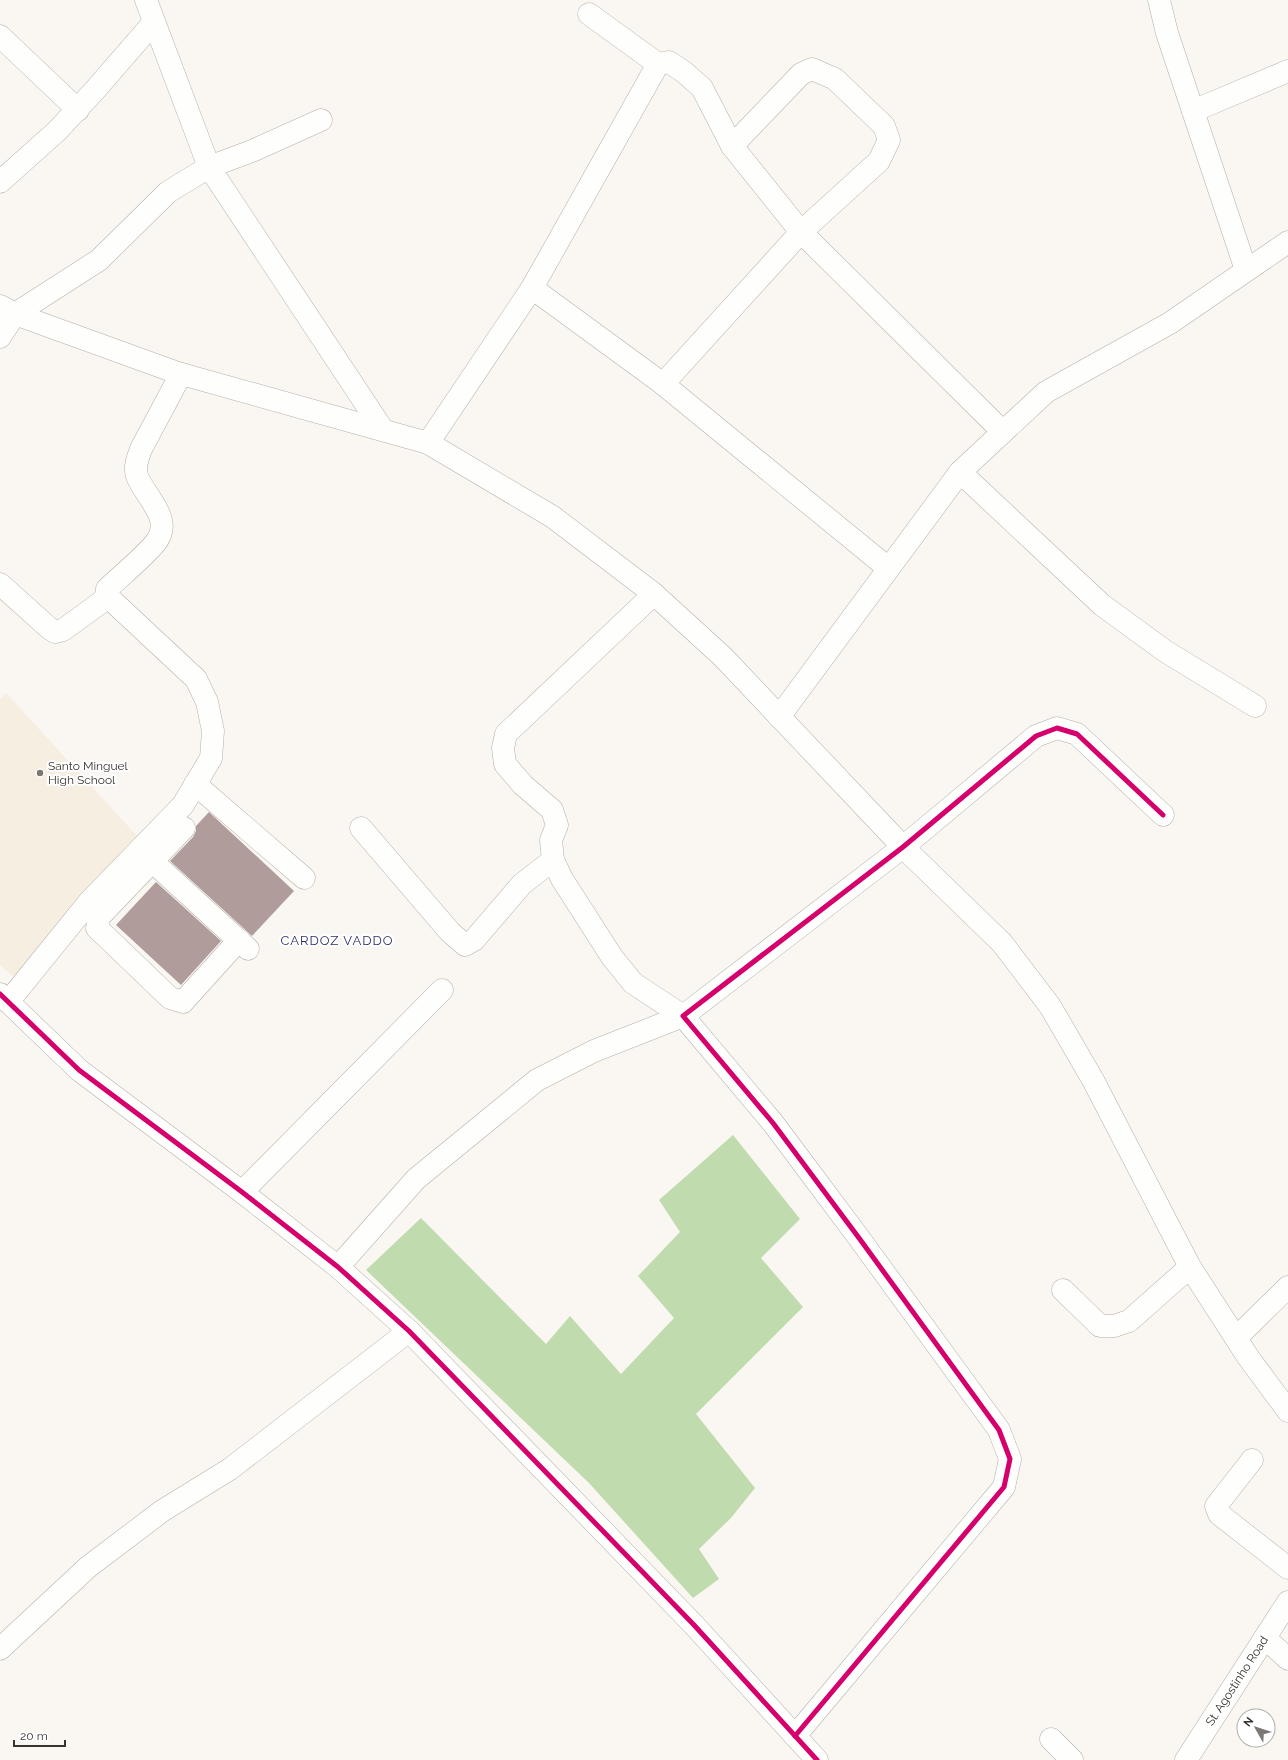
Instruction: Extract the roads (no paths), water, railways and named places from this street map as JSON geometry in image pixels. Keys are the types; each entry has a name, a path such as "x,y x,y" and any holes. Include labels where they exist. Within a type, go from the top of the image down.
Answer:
{"street":[{"path":"146,0 209,167 383,430"},
{"path":"1159,0 1167,33 1246,270"},
{"path":"589,14 658,64 669,62 684,72 702,88 732,146 801,232 1003,432"},
{"path":"0,182 78,110 154,22"},
{"path":"0,36 78,110"},
{"path":"428,443 532,288 658,64"},
{"path":"663,384 801,232 879,161 890,140 884,126 835,79 822,72 812,69 801,74 732,146"},
{"path":"1193,111 1288,71"},
{"path":"0,337 8,310 100,260 168,192 209,167 252,151 321,120"},
{"path":"779,717 960,472 1046,392 1170,323 1288,242"},
{"path":"532,288 663,384 888,568"},
{"path":"8,310 181,374 428,443 553,517 654,594 723,657 904,847 1002,943 1050,1006 1093,1080 1190,1267 1236,1338 1288,1412"},
{"path":"146,856 243,945 183,1002 170,998 97,928 98,917 146,856 183,805 211,758 213,731 207,702 196,679 107,598 105,592 156,541 162,528 162,520 137,475 136,461 181,374"},
{"path":"960,472 1102,605 1165,651 1255,706"},
{"path":"0,584 55,632 63,630 107,598"},
{"path":"654,594 506,734 503,748 505,764 523,785 552,810 557,825 551,840 553,860 562,879 612,957 633,983 683,1016 773,1123 999,1430 1010,1459 1004,1487 795,1736"},
{"path":"338,1268 416,1179 537,1080 594,1051 683,1016 904,847 1036,736 1057,728 1077,734 1163,815"},
{"path":"195,784 304,878"},
{"path":"184,828 146,856 89,902 4,998 79,1070 242,1192 338,1268 409,1331 694,1625 817,1760"},
{"path":"361,828 450,932 459,941 466,945 474,940 522,884 553,860"},
{"path":"242,1192 442,990"},
{"path":"1063,1290 1100,1326 1114,1326 1129,1321 1190,1267"},
{"path":"1236,1338 1288,1287"},
{"path":"0,1649 88,1567 162,1511 230,1469 409,1331"},
{"path":"1252,1460 1216,1506 1219,1514 1288,1568"},
{"name":"St. Agostinho Road","path":"1186,1760 1288,1602"},
{"path":"1265,1638 1288,1659"},
{"path":"1051,1738 1072,1760"}],"place":[{"name":"Santo Minguel High School","path":"40,773"}],"district":[{"name":"CARDOZ VADDO","path":"337,940"}]}
